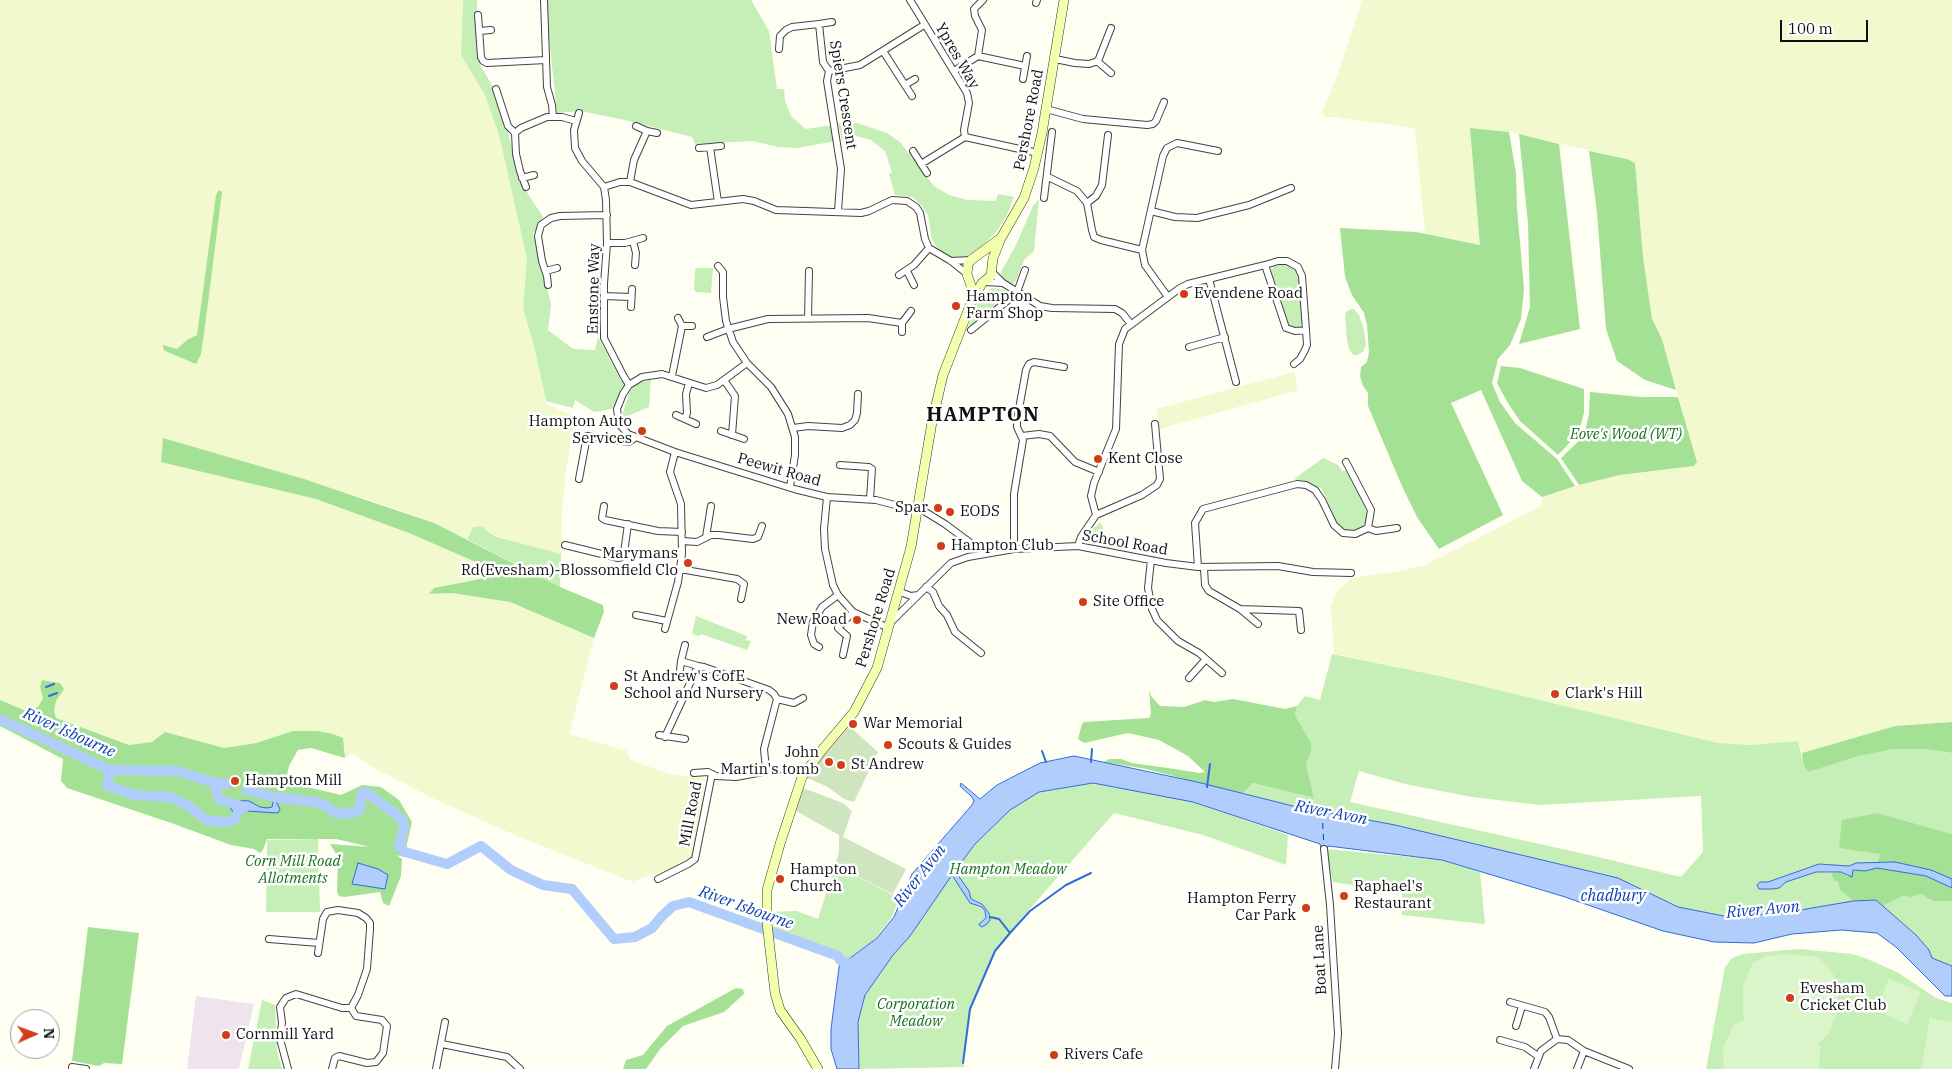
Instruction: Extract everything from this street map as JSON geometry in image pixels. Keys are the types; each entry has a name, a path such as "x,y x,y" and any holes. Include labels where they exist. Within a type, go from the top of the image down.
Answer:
{"main road":[{"name":"Pershore Road","path":"818,1069 800,1038 780,1010 775,993 767,923 768,890 793,800 806,770 858,704 877,668 900,592 911,547 939,387 971,304 983,283 988,280 1001,238 1017,213 1027,192 1038,153 1064,0"},
{"name":"Pershore Road","path":"971,304 971,286 966,268 974,259 1001,238"},
{"path":"974,259 986,259 992,269"},
{"path":"968,277 976,283 983,283"}],"street":[{"path":"544,0 547,87 553,116"},
{"name":"Ypres Way","path":"910,0 969,98 964,130 965,137"},
{"path":"978,56 982,30 975,16 974,9 983,0"},
{"path":"478,15 481,57 483,61 487,63 546,60"},
{"name":"Spiers Crescent","path":"832,22 819,24 824,62 829,71 827,81 841,169 838,212"},
{"path":"779,49 780,36 792,27 819,24"},
{"path":"829,71 860,65 924,25"},
{"path":"1055,59 1075,64 1089,64 1097,61 1111,28"},
{"path":"480,31 491,30"},
{"path":"773,33 780,36"},
{"path":"884,51 912,96"},
{"path":"954,71 978,56 1025,66"},
{"path":"1023,79 1027,56"},
{"path":"1097,61 1111,73"},
{"path":"905,85 915,79"},
{"path":"496,90 508,126 515,133 515,148 526,187"},
{"path":"1046,109 1083,119 1147,125 1153,124 1156,121 1164,102"},
{"path":"578,113 574,139 577,154 604,187 620,182 630,182 691,205 743,199 754,201 776,210 860,213 869,212 892,200 907,201 916,207 920,214 925,239 929,248 951,261 968,277"},
{"path":"515,133 531,124 553,116 576,121"},
{"path":"636,126 657,133"},
{"path":"630,182 634,160 647,131"},
{"path":"1044,198 1052,132"},
{"path":"1087,203 1096,196 1102,185 1108,135"},
{"path":"921,164 965,137 1038,153"},
{"path":"1168,296 1146,265 1142,250 1163,156 1167,148 1172,144 1182,143 1218,151"},
{"path":"699,148 721,146"},
{"path":"710,147 718,202"},
{"path":"913,151 927,173"},
{"path":"522,178 534,175"},
{"path":"1048,177 1077,191 1087,203 1094,237 1108,243 1142,250"},
{"name":"Enstone Way","path":"604,187 607,215 604,338 629,385"},
{"path":"1151,211 1197,218 1249,205 1292,188"},
{"path":"548,285 538,236 538,230 546,220 560,216 607,215"},
{"path":"607,243 633,242 643,238"},
{"path":"633,242 636,253 635,265"},
{"path":"899,275 914,265 929,248"},
{"path":"951,261 974,259"},
{"path":"1078,546 1081,537 1096,518 1091,496 1098,472 1116,429 1119,344 1125,329 1168,296 1188,284 1287,261 1298,267 1302,276 1306,330 1307,345 1300,359 1294,364"},
{"path":"1265,265 1286,328 1295,331 1306,330"},
{"path":"718,266 723,272 724,306 728,329 733,342 747,363 781,400 793,428 795,455 790,487"},
{"path":"546,270 557,268"},
{"path":"992,269 1003,283 1045,307 1115,309 1122,313 1131,324"},
{"path":"971,330 1016,292 1025,270"},
{"path":"808,319 809,271"},
{"path":"907,271 914,285"},
{"path":"1209,278 1236,382"},
{"path":"983,283 1003,283"},
{"path":"604,296 631,293 631,306"},
{"path":"902,332 902,323 911,311"},
{"path":"672,376 680,344 682,326 678,318"},
{"path":"707,337 768,318 868,318 902,323"},
{"path":"682,326 692,326"},
{"path":"1190,347 1225,337"},
{"path":"1014,549 1014,494 1023,445 1022,436 1017,427 1017,420 1029,364 1034,362 1064,367"},
{"path":"629,385 646,375 662,374 706,388 717,385 747,363"},
{"path":"724,380 735,396 732,435"},
{"path":"685,419 687,413 686,394 689,383"},
{"name":"Peewit Road","path":"629,385 617,409 620,427 636,437 675,452 790,487 826,496 870,499 918,509 945,524 984,553"},
{"path":"793,428 808,426 842,428 850,425 855,420 857,413 858,394"},
{"path":"676,415 696,424"},
{"path":"1096,515 1142,495 1157,485 1160,479 1155,424"},
{"path":"721,431 744,439"},
{"path":"1022,436 1039,434 1050,436 1075,462 1098,472"},
{"name":"Peewit Road","path":"579,479 586,436 629,442 636,437"},
{"path":"665,629 680,569 682,541 681,504 670,477 675,452"},
{"path":"1346,462 1371,510 1368,528"},
{"path":"840,464 869,467 872,469 870,499"},
{"path":"1258,624 1240,609 1209,590 1206,585 1201,567 1195,524 1203,509 1297,484 1306,485 1315,490 1338,531 1349,535 1368,528 1376,531 1397,528"},
{"path":"826,496 825,555 829,573 838,595 853,612 890,625"},
{"path":"604,506 602,518 605,520 658,531 682,532"},
{"path":"706,537 710,506"},
{"path":"566,546 618,558 622,557 628,524"},
{"path":"682,541 697,542 706,537 719,535 753,540 758,538 762,526"},
{"name":"School Road","path":"890,625 951,563 968,556 1014,549 1078,546 1151,560 1201,567 1278,566 1318,572 1351,573"},
{"path":"1151,560 1148,588 1154,614 1161,625 1178,641 1194,648 1222,673"},
{"path":"680,569 737,579 744,584 741,599"},
{"path":"926,587 932,592 939,606 947,615 954,632 981,653"},
{"path":"900,592 911,596 918,595"},
{"path":"819,648 814,644 811,635 812,622 822,607 838,595"},
{"path":"1240,609 1299,611 1301,630"},
{"path":"843,655 848,636 838,628 853,612"},
{"path":"636,615 667,621"},
{"path":"680,670 685,645"},
{"path":"1190,678 1206,659"},
{"path":"682,662 769,690 777,699 794,703 803,698"},
{"path":"685,739 662,736 698,666"},
{"path":"766,770 764,749 777,699"},
{"path":"694,773 708,772 724,777 736,777 766,770 806,770"},
{"name":"Mill Road","path":"658,879 695,859 712,774"},
{"name":"Boat Lane","path":"1324,849 1330,905 1338,1034 1334,1069"},
{"path":"318,953 323,919 328,912 338,910 358,913 363,915 370,923 365,978 351,1008"},
{"path":"269,938 319,944"},
{"path":"288,1069 280,1039 282,1023 280,1007 286,998 296,994 342,1008 351,1008"},
{"path":"1510,1002 1545,1012 1549,1017 1551,1027 1557,1039"},
{"path":"1516,1026 1522,1006"},
{"path":"332,1069 335,1058 339,1056 371,1063 376,1062 383,1053 387,1030 384,1022 382,1020 359,1017 351,1008"},
{"path":"436,1069 445,1022"},
{"path":"1534,1069 1538,1056 1557,1039 1568,1040 1584,1051 1626,1068"},
{"path":"1500,1040 1525,1047 1538,1056"},
{"path":"442,1044 507,1057 520,1069"},
{"path":"1577,1069 1584,1051"},
{"path":"72,1069 72,1067 86,1069"}],"shaded area":[{"path":"196,996 254,1004 239,1069 187,1069"}],"green space":[{"path":"0,0 463,0 461,55 485,95 499,135 527,259 523,308 534,346 546,404 576,417 566,469 562,511 561,554 517,543 473,527 466,539 434,523 371,500 164,438 161,461 316,499 409,533 487,567 488,576 434,588 430,594 452,593 510,602 594,638 569,734 627,751 630,760 673,775 705,778 700,824 692,857 675,868 633,882 515,835 434,799 374,768 352,753 345,758 343,739 293,731 256,743 224,748 165,732 152,742 129,745 56,718 54,711 56,701 60,696 40,687 43,698 38,707 26,711 0,700"},
{"path":"463,0 477,0 479,63 493,87 508,131 519,180 543,217 533,234 551,304 548,330 573,349 595,350 598,337 625,385 612,409 594,412 575,400 573,408 546,401 534,346 523,308 527,259 499,135 485,95 461,55"},
{"path":"545,0 751,0 769,31 777,89 784,89 785,101 791,116 806,129 832,125 836,141 797,148 778,147 753,141 695,144 692,137 629,121 581,111 557,113"},
{"path":"1362,0 1952,0 1952,722 1895,726 1802,753 1798,741 1750,745 1718,743 1440,676 1334,654 1331,606 1337,592 1351,578 1400,571 1425,565 1541,506 1542,497 1575,486 1620,475 1694,466 1697,462 1662,339 1652,319 1643,257 1635,163 1627,159 1509,132 1471,128 1481,245 1425,234 1415,128 1339,117 1325,117 1322,113 1339,71"},
{"path":"838,123 857,123 887,133 900,142 934,186 949,195 967,200 996,201 998,194 1014,197 1007,215 997,231 978,251 956,258 947,256 937,248 932,240 928,215 921,205 912,197 895,195 889,174 892,172 885,151 871,140 856,136 842,140"},
{"path":"1470,128 1509,132 1516,173 1524,289 1521,319 1510,345 1498,359 1492,383 1500,402 1515,423 1557,459 1575,486 1542,497 1522,481 1481,390 1451,403 1503,515 1439,549 1417,517 1368,406 1368,393 1363,386 1360,376 1361,367 1367,362 1369,352 1367,325 1364,313 1352,295 1345,277 1340,228 1416,232 1480,245"},
{"path":"1519,134 1559,144 1580,329 1519,344 1530,307 1528,224"},
{"path":"1589,151 1627,159 1635,163 1643,257 1652,319 1662,339 1676,390 1645,380 1617,361 1606,329 1597,213"},
{"path":"219,190 222,192 205,326 201,354 196,364 165,351 163,345 177,349 187,340 197,335 216,195"},
{"path":"1039,199 1034,251 1024,260 1016,281 1011,286 1003,281 1001,272 1015,247 1033,206"},
{"path":"1286,264 1295,269 1300,282 1303,323 1297,328 1287,325 1271,275 1274,266"},
{"path":"696,268 713,268 711,293 696,292 694,290"},
{"path":"993,288 1005,290 1006,295 990,311 968,327 980,298 986,291"},
{"path":"1354,309 1359,315 1364,329 1366,345 1363,352 1357,355 1353,355 1349,349 1347,340 1345,316 1346,312"},
{"path":"1501,366 1520,368 1584,389 1584,413 1578,434 1558,455 1520,421 1508,403 1497,383"},
{"path":"1294,372 1298,390 1160,429 1156,409"},
{"path":"651,380 649,407 630,415 628,426 622,416 629,393 636,383"},
{"name":"Eove's Wood (WT)","path":"1590,392 1641,397 1678,397 1697,462 1694,466 1620,475 1579,485 1561,458 1584,436 1589,414"},
{"path":"163,438 304,479 434,523 560,587 603,605 604,612 594,638 510,602 452,593 429,594 434,588 488,576 487,567 409,533 316,499 161,462"},
{"path":"1323,458 1338,465 1342,471 1346,471 1366,508 1366,523 1359,529 1350,531 1341,528 1322,489 1309,482 1294,479"},
{"path":"1100,523 1110,546 1109,548 1093,545 1088,540 1089,532"},
{"path":"482,526 497,537 561,554 560,587 467,539 473,527"},
{"path":"696,616 747,636 746,640 751,641 747,650 701,634 700,636 692,634"},
{"path":"1332,654 1440,676 1718,743 1750,745 1798,741 1803,763 1893,749 1925,749 1952,753 1952,834 1878,813 1880,854 1877,863 1856,863 1849,866 1819,864 1768,882 1760,882 1779,888 1786,882 1816,872 1831,873 1838,882 1840,890 1853,901 1789,912 1729,917 1678,907 1618,878 1395,825 1322,812 1244,794 1251,783 1314,798 1306,764 1311,752 1311,743 1295,715 1297,706 1305,696 1320,700","holes":["1359,771 1405,784 1472,797 1540,805 1701,796 1703,852 1681,877 1350,802"]},
{"path":"42,680 60,683 64,689 56,701 54,711 56,718 129,745 152,742 165,732 224,748 256,743 293,731 317,731 343,738 345,758 311,748 298,750 289,766 287,775 290,783 341,795 362,785 381,787 399,800 412,822 404,857 396,855 402,859 401,876 389,906 383,903 380,892 344,897 339,896 337,892 338,857 330,844 370,847 336,839 267,839 260,853 254,849 231,845 67,788 61,781 63,759 0,726 0,700 26,711 38,707 43,698 40,687"},
{"path":"1149,689 1151,696 1160,706 1184,707 1205,700 1214,702 1233,699 1285,709 1297,706 1295,715 1311,743 1311,752 1306,764 1314,798 1252,783 1243,794 1146,769 1104,762 1109,759 1121,759 1132,763 1199,773 1205,772 1188,756 1159,740 1128,733 1084,743 1078,739 1084,722 1149,718 1151,714"},
{"path":"1952,722 1952,753 1925,749 1893,749 1858,756 1808,772 1803,763 1802,753 1895,726"},
{"path":"849,726 878,752 854,802 844,799 826,786 807,778"},
{"path":"1093,783 1193,802 1288,835 1286,865 1203,835 1114,813 995,951 970,1009 963,1063 965,1067 859,1069 858,1022 865,995 893,955 910,936 952,874 970,903 982,907 985,911 986,918 981,922 990,920 989,912 982,904 971,899 969,891 955,871 975,844 1010,810 1039,792"},
{"path":"803,788 843,803 852,811 843,837 906,869 893,894 835,865 839,852 839,835 796,811"},
{"path":"1878,813 1952,834 1952,879 1931,870 1895,862 1877,863 1880,854 1839,848 1842,820"},
{"name":"Corn Mill Road Allotments","path":"318,839 320,912 266,912 267,840"},
{"path":"1327,849 1442,860 1480,872 1485,924 1402,915 1402,888 1366,884 1366,887 1333,882"},
{"path":"835,865 899,898 892,917 876,938 849,959 840,960 838,956 775,934 771,912 797,911 818,919"},
{"path":"1877,868 1926,876 1952,888 1952,901 1933,901 1921,894 1911,897 1903,896 1883,906 1876,900 1853,901 1840,890 1838,882 1834,880 1831,873 1841,872 1848,876 1853,871"},
{"path":"1921,894 1933,901 1952,901 1952,966 1932,958 1929,950 1916,935 1883,906 1903,896 1911,897"},
{"path":"88,927 139,933 122,1064 104,1063 99,1066 72,1061"},
{"path":"1799,949 1852,954 1865,958 1897,972 1936,998 1952,1003 1952,1069 1706,1069 1725,967 1732,958 1743,954"},
{"name":"Evesham Cricket Club","path":"1786,954 1818,957 1831,970 1838,985 1838,1011 1829,1033 1818,1044 1820,1047 1819,1069 1724,1069 1723,1048 1734,1025 1745,1019 1743,1013 1743,985 1753,963 1767,956"},
{"path":"1889,979 1921,992 1907,1024 1876,1010"},
{"path":"736,988 743,989 744,994 724,1012 683,1026 660,1049 646,1069 623,1069 626,1060 643,1055 667,1026"},
{"path":"262,1000 275,1005 277,1051 282,1069 248,1069"},
{"path":"1930,1018 1952,1022 1952,1069 1921,1069"}],"water":[{"name":"chadbury","path":"1074,756 1197,782 1293,806 1395,825 1618,878 1678,907 1729,917 1789,912 1853,901 1876,900 1916,935 1929,950 1932,958 1952,966 1952,996 1945,996 1896,947 1877,933 1841,930 1792,934 1754,943 1714,942 1663,931 1562,896 1442,860 1328,846 1327,849 1324,849 1321,848 1320,844 1193,802 1093,783 1039,792 1010,810 975,844 955,871 969,891 971,899 982,904 989,913 990,920 982,927 980,926 979,924 986,918 985,911 982,907 970,903 952,875 910,936 893,955 865,995 858,1022 859,1069 837,1069 831,1049 831,1029 840,960 849,959 877,938 894,917 912,874 972,805 974,801 972,797 960,786 961,783 980,799 997,785 1040,763"},
{"path":"274,797 280,809 278,813 246,811 238,816 235,815 227,803 229,800 249,801 260,807 267,808 272,807"},
{"path":"1895,862 1931,870 1952,879 1952,888 1926,876 1877,868 1865,871 1853,870 1852,877 1841,872 1816,872 1786,882 1779,888 1773,889 1759,889 1757,885 1760,882 1768,882 1819,864 1849,866 1856,863"},
{"path":"358,863 378,869 388,875 385,889 352,884"}],"waterway":[{"path":"46,687 54,684"},
{"path":"49,696 57,693"},
{"name":"River Isbourne","path":"0,719 110,770 176,771 216,783 216,792 220,800 239,805"},
{"path":"1091,762 1092,749"},
{"path":"1042,751 1046,762"},
{"path":"1207,787 1210,764"},
{"path":"110,770 107,785 134,795 170,797 189,806 206,820 226,822 234,820 240,809 244,808"},
{"name":"River Isbourne","path":"216,783 227,784"},
{"name":"River Isbourne","path":"246,790 274,797 316,802 334,812 344,814 360,809 361,795 366,792 403,820 404,829 399,846 405,852 447,864 481,846 511,870 543,885 572,889 614,939 635,937 652,928 673,906 689,902 838,956 840,960 853,965"},
{"path":"1010,933 1030,911 1066,885 1091,873"},
{"path":"963,1063 970,1009 995,951 1010,933 999,919 990,917"}],"ferry route":[{"path":"1322,812 1324,847"}],"place":[{"name":"Evendene Road","path":"1184,294"},
{"name":"Hampton Farm Shop","path":"956,306"},
{"name":"Hampton Auto Services","path":"642,431"},
{"name":"Kent Close","path":"1098,459"},
{"name":"Spar","path":"938,508"},
{"name":"EODS","path":"950,512"},
{"name":"Hampton Club","path":"941,546"},
{"name":"Marymans Rd(Evesham)-Blossomfield Clo","path":"688,563"},
{"name":"Site Office","path":"1083,602"},
{"name":"New Road","path":"857,620"},
{"name":"St Andrew's CofE School and Nursery","path":"614,686"},
{"name":"Clark's Hill","path":"1555,694"},
{"name":"War Memorial","path":"853,724"},
{"name":"Scouts & Guides","path":"888,745"},
{"name":"John Martin's tomb","path":"829,762"},
{"name":"St Andrew","path":"841,765"},
{"name":"Hampton Mill","path":"235,781"},
{"name":"Hampton Church","path":"780,879"},
{"name":"Raphael's Restaurant","path":"1344,896"},
{"name":"Hampton Ferry Car Park","path":"1306,908"},
{"name":"Evesham Cricket Club","path":"1790,998"},
{"name":"Cornmill Yard","path":"226,1035"},
{"name":"Rivers Cafe","path":"1054,1055"}],"district":[{"name":"HAMPTON","path":"983,415"}],"water label":[{"name":"River Avon","path":"1331,813"},
{"name":"River Avon","path":"920,876"},
{"name":"River Avon","path":"1763,910"}],"park label":[{"name":"Hampton Meadow","path":"1008,870"},
{"name":"Corporation Meadow","path":"916,1014"}]}
